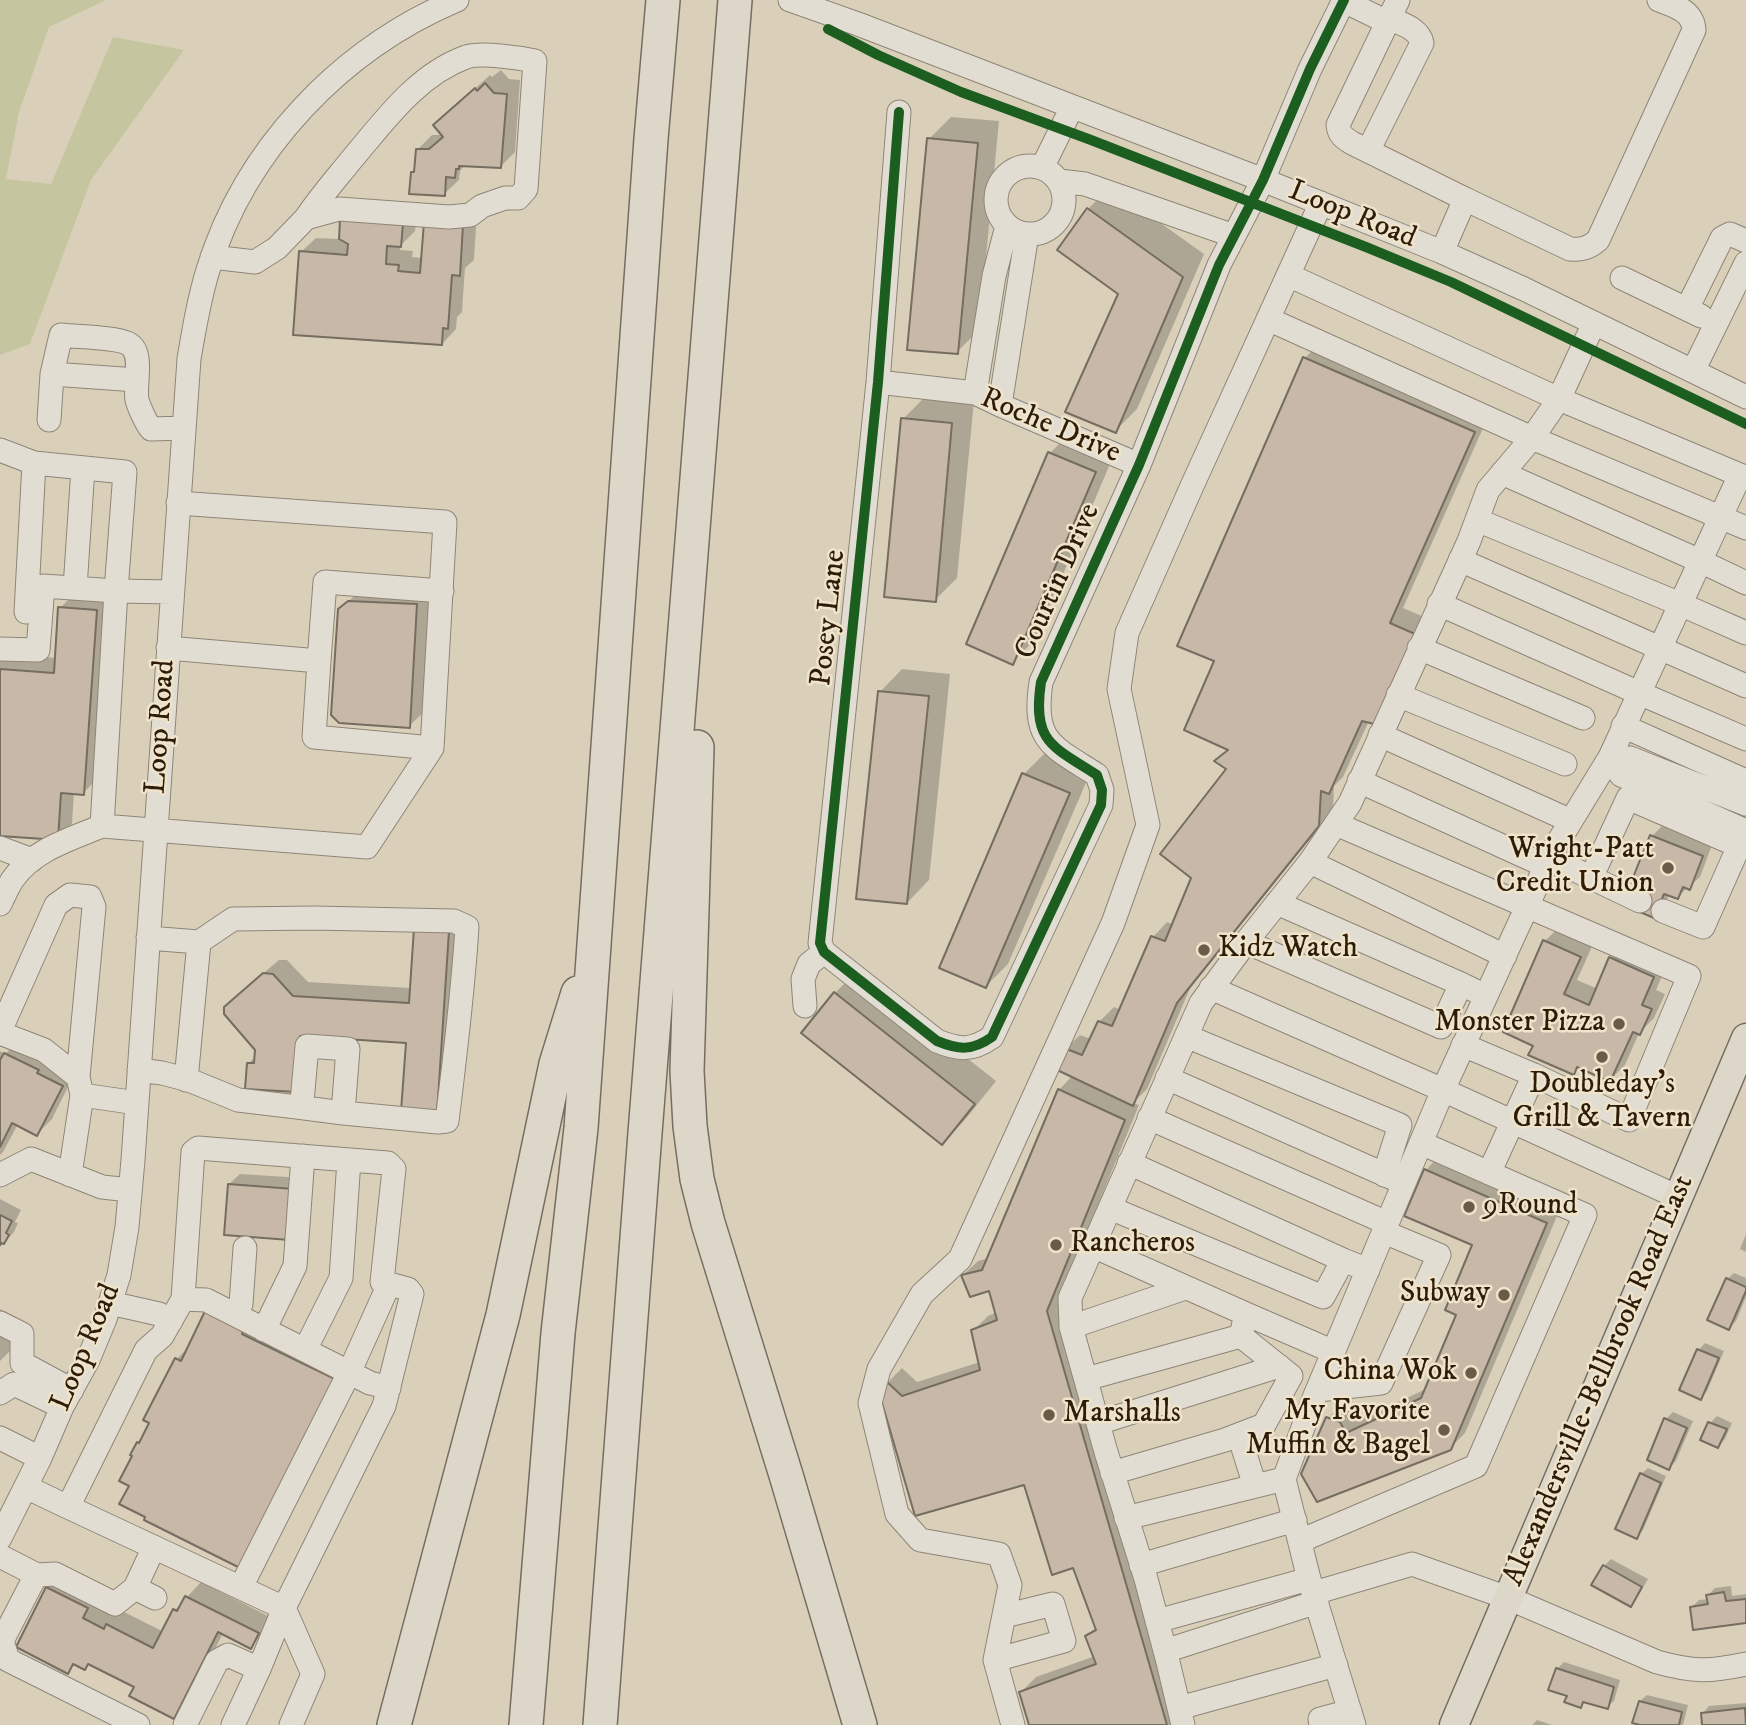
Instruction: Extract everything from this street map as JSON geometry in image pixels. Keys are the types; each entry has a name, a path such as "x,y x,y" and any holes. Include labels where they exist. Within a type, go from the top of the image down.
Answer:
{"highway":[{"path":"526,1725 558,1333 581,1128 663,0"},
{"path":"600,1725 735,0"},
{"path":"709,332 687,1071 690,1126 697,1179 708,1223 860,1725"},
{"path":"394,1725 503,1315 556,1064 595,933"}],"main road":[{"name":"Alexandersville-Bellbrook Road East","path":"1454,1725 1746,1038"}],"street":[{"name":"Loop Road","path":"0,1538 88,1360 110,1303 127,1227 189,359 198,307 212,257 236,201 256,167 304,106 368,50 400,29 457,0"},
{"name":"Loop Road","path":"790,0 1263,180 1442,252 1746,397"},
{"path":"1391,13 1338,125 1339,132 1344,138 1368,151 1465,199 1570,250 1580,250 1598,240 1693,30 1693,21 1688,13 1659,0"},
{"path":"1344,1 1391,13 1416,32 1422,43 1368,151"},
{"name":"Courtin Drive","path":"824,952 937,1041 952,1047 967,1048 981,1045 992,1037 1101,805 1102,790 1097,775 1054,748 1043,733 1038,706 1041,682 1139,466 1219,265 1263,180 1310,69 1344,1"},
{"path":"212,257 256,262 277,248 306,218 320,197 393,110 433,73 469,56 514,57 535,61 526,189 518,198 505,198 482,206 470,215 449,217 339,209 306,218"},
{"path":"1050,175 1072,107"},
{"name":"Posey Lane","path":"824,952 820,943 878,383 899,112"},
{"path":"1050,175 1063,191 1064,202 1062,213 1048,230 1038,234 1017,230 1000,217 996,205 1001,183 1019,168 1030,166 1234,236"},
{"path":"1442,252 1465,199"},
{"path":"1013,1725 995,1660 1010,1585 999,1554 920,1540 897,1514 870,1403 879,1369 922,1294 960,1259 1113,923 1148,825 1119,689 1128,633 1321,203"},
{"path":"975,393 994,276 1017,230"},
{"path":"1000,405 1017,230"},
{"path":"1687,309 1722,238 1730,234 1746,241"},
{"path":"1693,371 1746,263"},
{"path":"1288,275 1559,398 1743,476 1720,516 1609,757 1548,862 1421,1143 1394,1179"},
{"path":"1622,278 1716,324"},
{"path":"1268,319 1532,438 1746,528"},
{"path":"1336,1665 1181,1716 1166,1651 1071,1327 1070,1298 1200,1003 1310,862 1350,803 1460,560 1488,490 1532,438 1559,398 1594,323"},
{"path":"49,420 52,374 61,335 130,344 137,352 137,401 145,422 151,429 184,428"},
{"path":"52,374 137,380"},
{"name":"Roche Drive","path":"878,383 975,393 1139,466"},
{"path":"0,450 34,463 125,472 102,826"},
{"path":"24,650 34,463"},
{"path":"75,588 83,468"},
{"path":"1502,473 1746,583"},
{"path":"0,904 13,879 32,859 56,845 102,826 367,847 432,748 445,522 178,503"},
{"path":"1477,520 1746,633"},
{"path":"1460,560 1746,686"},
{"path":"432,748 314,737 318,660 325,582 442,591"},
{"path":"0,649 38,650 43,586 172,592"},
{"path":"1439,604 1746,739"},
{"path":"168,648 318,660"},
{"path":"1419,648 1583,718"},
{"path":"1398,695 1565,764"},
{"path":"1623,726 1746,781"},
{"path":"1380,735 1571,821"},
{"path":"1609,757 1630,758 1746,804"},
{"path":"1609,757 1621,775 1743,839"},
{"path":"1359,781 1640,901"},
{"path":"1591,878 1628,798 1743,839"},
{"path":"1336,824 1689,976 1629,1120 1463,1045"},
{"path":"1663,911 1703,927 1743,839"},
{"path":"0,848 32,859"},
{"path":"1310,862 1505,956"},
{"path":"70,1175 80,1086 94,906 90,897 70,895 56,905 0,1032 44,1050 80,1086 136,1103"},
{"path":"1277,903 1486,996"},
{"path":"139,1070 186,1080 238,1100 343,1113 447,1121 467,928 454,921 233,919 200,942 148,937"},
{"path":"186,1080 200,942"},
{"path":"1245,942 1441,1027 1461,984"},
{"path":"805,1006 803,979 809,964 824,952"},
{"path":"1211,988 1678,1197"},
{"path":"1186,1036 1400,1125 1386,1228 1284,1479 1352,1718 1314,1723"},
{"path":"297,1107 302,1102 307,1045 348,1049 343,1113"},
{"path":"1489,1173 1534,1075"},
{"path":"1167,1078 1394,1179"},
{"path":"1149,1118 1439,1255 1381,1383 1318,1391"},
{"path":"1141,1565 1297,1531 1476,1466 1585,1215 1421,1143"},
{"path":"68,1507 146,1350 162,1336 183,1299 192,1152 198,1148 388,1163 394,1169 382,1282 408,1289 412,1294 389,1388 384,1406 284,1608 233,1725"},
{"path":"264,1330 295,1266 303,1156"},
{"path":"0,1175 31,1159 102,1187 130,1190"},
{"path":"305,1350 341,1278 349,1160"},
{"path":"1129,1163 1368,1270"},
{"path":"1110,1208 1323,1297 1343,1260"},
{"path":"1093,1246 1185,1287 1243,1325 1291,1376 1264,1425 1112,1473"},
{"path":"236,1315 241,1304 246,1248"},
{"path":"241,1587 349,1373 389,1284"},
{"path":"1071,1327 1185,1287"},
{"path":"183,1299 206,1300 370,1384 389,1388"},
{"path":"110,1303 159,1314 171,1321"},
{"path":"0,1322 22,1334 12,1380 67,1398"},
{"path":"1086,1379 1243,1325 1334,1352"},
{"path":"1098,1423 1279,1366"},
{"path":"1239,1435 1255,1486"},
{"path":"0,1438 40,1458"},
{"path":"1126,1518 1284,1479"},
{"path":"26,1487 284,1608 313,1674 291,1725"},
{"path":"0,1556 36,1575 55,1574 115,1604 145,1593 154,1548"},
{"path":"1157,1621 1314,1591 1412,1564 1508,1598 1657,1662 1702,1671 1746,1664"},
{"path":"36,1575 2,1641 8,1660 138,1725"},
{"path":"1166,1651 1314,1591"},
{"path":"995,1660 1064,1641 1053,1604 1004,1616"},
{"path":"185,1725 217,1661 228,1655 259,1669"}],"green space":[{"path":"0,0 106,0 49,27 19,112 6,179 51,184 113,37 184,50 91,180 30,344 0,355"}],"building":[{"path":"485,83 494,93 507,94 501,168 459,166 455,178 446,177 445,196 409,194 416,149 429,149 443,137 433,125 475,88 477,91"},
{"path":"927,138 978,143 958,354 907,350"},
{"path":"1087,208 1183,277 1116,433 1065,412 1118,294 1057,250"},
{"path":"340,219 403,224 401,247 387,246 386,264 399,265 398,271 420,273 424,222 463,225 460,276 452,275 448,329 443,328 442,345 293,335 299,251 347,255 348,244 339,239"},
{"path":"1303,357 1475,432 1390,623 1415,634 1374,724 1362,721 1329,794 1321,791 1319,826 1177,1003 1133,1106 1055,1069 1064,1048 1082,1055 1098,1021 1112,1026 1151,936 1165,941 1191,878 1160,854 1226,769 1214,761 1228,750 1184,730 1214,661 1177,646"},
{"path":"901,418 952,423 936,602 884,597"},
{"path":"1048,452 1096,472 1013,665 966,644"},
{"path":"348,601 417,604 410,728 339,723 331,715 338,609"},
{"path":"58,607 97,610 84,795 61,793 58,840 0,836 0,669 54,673"},
{"path":"878,691 929,696 907,904 856,899"},
{"path":"1022,773 1070,793 986,988 939,968"},
{"name":"Wright-Patt Credit Union","path":"1650,835 1703,856 1690,890 1683,887 1678,899 1664,894 1654,918 1640,912 1650,887 1632,880"},
{"path":"414,928 449,931 437,1114 401,1111 406,1043 300,1036 296,1092 245,1089 247,1063 254,1063 255,1050 224,1014 224,1007 263,973 273,974 293,996 409,1003"},
{"path":"1543,940 1581,957 1564,994 1589,1005 1609,957 1654,977 1642,1005 1652,1009 1640,1035 1633,1032 1610,1082 1577,1067 1574,1075 1528,1055 1533,1046 1503,1032"},
{"path":"834,992 975,1104 942,1145 801,1033"},
{"path":"4,1053 39,1070 37,1073 63,1086 37,1136 12,1123 0,1147 0,1060"},
{"path":"1058,1089 1125,1120 1047,1311 1167,1725 1029,1725 1019,1692 1096,1664 1085,1636 1096,1630 1073,1568 1052,1575 1024,1485 915,1516 880,1396 886,1381 902,1396 980,1370 971,1330 997,1320 989,1291 970,1297 961,1275 982,1270"},
{"path":"1424,1169 1547,1223 1451,1450 1317,1502 1301,1474 1326,1417 1340,1422 1346,1433 1421,1398 1456,1315 1445,1310 1472,1245 1404,1216"},
{"path":"228,1184 294,1189 290,1240 224,1235"},
{"path":"0,1215 12,1221 6,1233 9,1235 4,1244 0,1245"},
{"path":"1726,1278 1746,1287 1729,1330 1707,1320"},
{"path":"205,1311 243,1330 242,1334 337,1380 240,1568 144,1520 145,1517 119,1504 129,1486 119,1481 132,1456 130,1455 149,1423 143,1420 175,1358 181,1361"},
{"path":"1697,1349 1719,1358 1701,1400 1679,1390"},
{"path":"1664,1418 1687,1428 1669,1470 1647,1460"},
{"path":"1708,1422 1727,1429 1718,1448 1700,1440"},
{"path":"1640,1473 1661,1483 1637,1539 1615,1529"},
{"path":"1603,1565 1642,1587 1631,1607 1591,1585"},
{"path":"46,1587 88,1608 83,1618 104,1629 106,1624 153,1648 173,1609 177,1611 185,1596 259,1633 251,1649 218,1632 174,1719 129,1696 134,1687 88,1664 85,1670 73,1664 68,1674 16,1647"},
{"path":"1724,1592 1726,1601 1746,1599 1746,1623 1693,1630 1690,1607 1708,1604 1706,1595"},
{"path":"1556,1668 1614,1687 1608,1709 1583,1702 1581,1708 1564,1702 1567,1696 1548,1690"},
{"path":"1639,1701 1682,1712 1679,1725 1632,1723"},
{"path":"1745,1708 1746,1725 1702,1725 1701,1713"}],"cycle path":[{"path":"899,112 878,382 820,943 824,952 937,1041 965,1048 978,1045 992,1037 1101,805 1102,790 1097,775 1057,749 1043,730 1039,702 1041,682 1139,465 1219,265 1263,180 1310,69 1344,0"},
{"path":"828,29 961,92 1091,140 1451,282 1746,424"}],"place":[{"name":"Wright-Patt Credit Union","path":"1668,868"},
{"name":"Kidz Watch","path":"1204,950"},
{"name":"Monster Pizza","path":"1619,1024"},
{"name":"Doubleday's Grill & Tavern","path":"1602,1057"},
{"name":"9Round","path":"1469,1207"},
{"name":"Rancheros","path":"1056,1245"},
{"name":"Subway","path":"1504,1295"},
{"name":"China Wok","path":"1471,1373"},
{"name":"Marshalls","path":"1049,1415"},
{"name":"My Favorite Muffin & Bagel","path":"1444,1430"}]}
